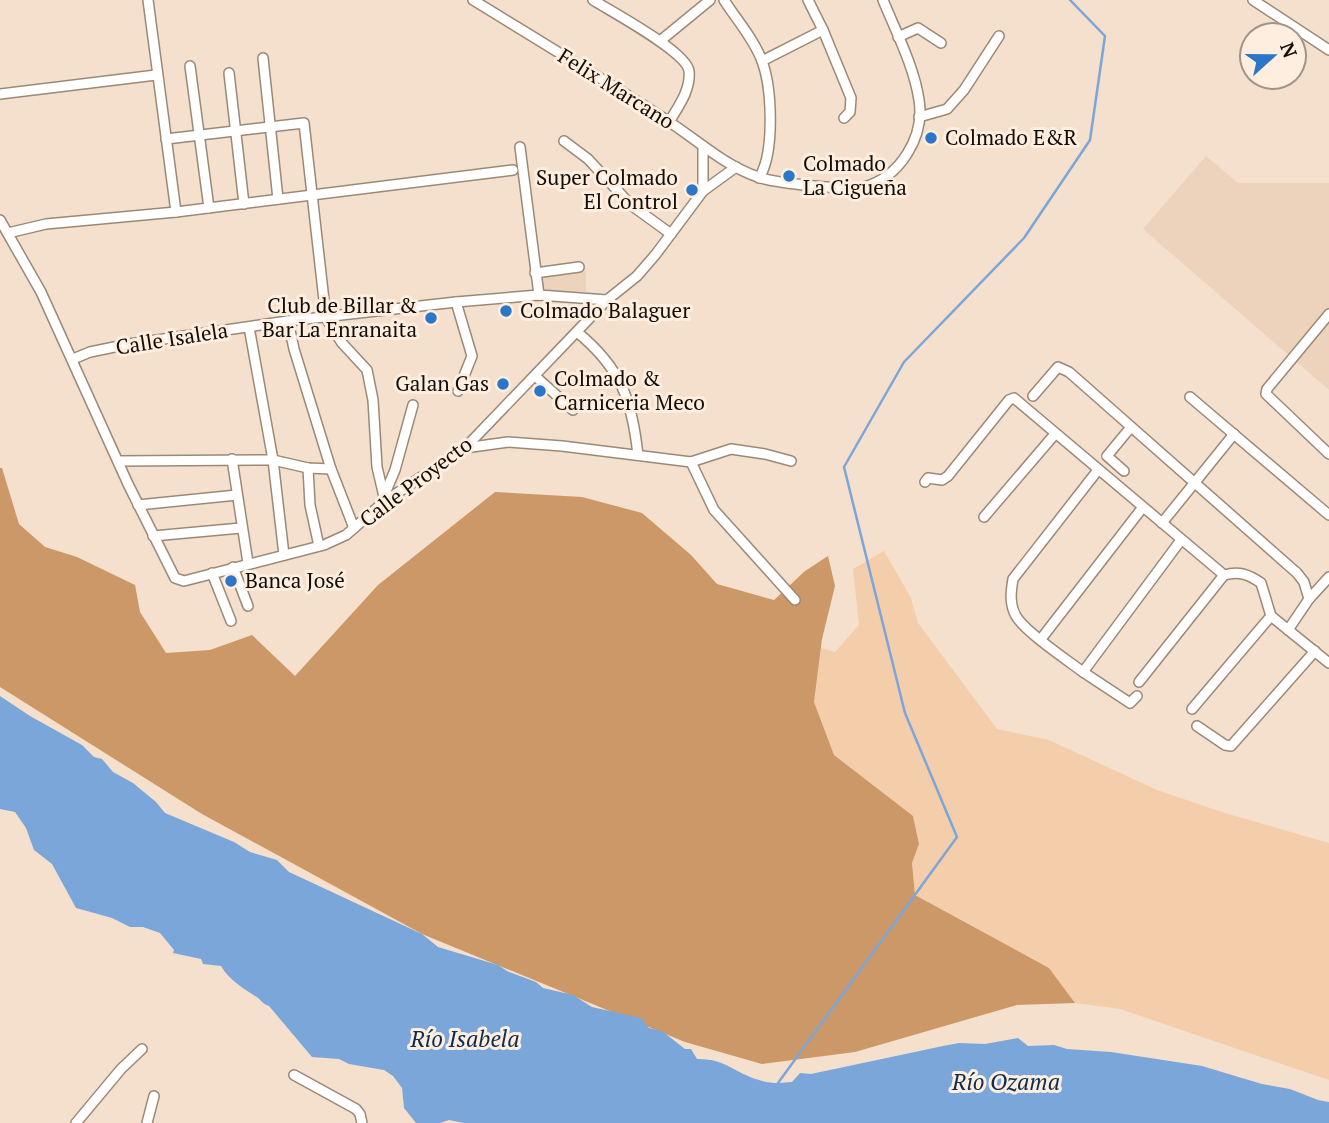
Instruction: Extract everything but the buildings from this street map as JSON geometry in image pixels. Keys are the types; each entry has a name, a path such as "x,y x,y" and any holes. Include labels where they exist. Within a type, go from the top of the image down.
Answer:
{"street":[{"path":"148,0 176,212"},
{"name":"Felix Marcano","path":"473,0 736,167 759,178 804,184 860,188 868,186 897,169 910,150 919,117"},
{"path":"593,0 681,56 689,69 685,94 669,122"},
{"path":"660,41 710,0"},
{"path":"724,0 762,61 768,97 770,139 766,167 759,178"},
{"path":"808,0 851,98 850,112 844,118"},
{"path":"883,0 914,80 919,101 919,117 947,109 964,90 999,36"},
{"path":"1253,0 1329,50"},
{"path":"898,37 918,28 941,43"},
{"path":"762,61 823,30"},
{"path":"263,58 278,200"},
{"path":"190,66 209,208"},
{"path":"229,73 244,204"},
{"path":"0,94 156,75"},
{"path":"166,139 303,123 326,318 342,343 367,370 373,400 377,467 384,499"},
{"path":"564,141 588,159 631,205 671,234"},
{"path":"703,146 703,191"},
{"path":"520,147 539,295"},
{"name":"Calle Proyecto","path":"153,536 176,578 184,581 319,546 346,535 384,499 465,448 607,300 637,276 703,191 736,167"},
{"path":"8,233 47,224 176,212 513,170"},
{"path":"0,220 41,292 153,536 241,527"},
{"path":"535,272 579,267"},
{"name":"Calle Isalela","path":"73,359 90,352 129,344 288,321 456,302 539,295 607,300"},
{"path":"456,302 472,356 458,391"},
{"path":"1329,314 1267,388 1266,394 1329,454"},
{"path":"288,321 331,469 354,528"},
{"path":"249,327 273,460 284,555"},
{"path":"577,332 610,363 624,389 635,423 638,455"},
{"path":"1033,396 1053,372 1063,368 1297,573 1304,582 1309,599"},
{"path":"535,376 573,410"},
{"path":"1190,397 1329,515"},
{"path":"925,482 928,478 942,480 948,476 1011,398 1014,398 1224,575"},
{"path":"384,499 413,405"},
{"path":"1124,471 1107,456 1131,427"},
{"path":"984,517 1055,434"},
{"path":"1162,523 1234,434"},
{"path":"465,448 508,442 691,462 731,449 791,461"},
{"path":"232,459 248,563"},
{"path":"118,461 273,460 308,468 331,469"},
{"path":"691,462 714,510 796,600"},
{"path":"308,468 310,505 319,546"},
{"path":"1098,470 1013,579 1010,595 1015,615 1041,639 1083,672 1130,703 1137,696"},
{"path":"138,505 237,495"},
{"path":"1041,639 1143,508"},
{"path":"1083,672 1181,540"},
{"path":"233,567 248,606"},
{"path":"1139,682 1224,575 1236,572 1261,583 1271,616 1329,663"},
{"path":"212,573 231,621"},
{"path":"1289,630 1309,599 1329,576"},
{"path":"1192,709 1271,616"},
{"path":"1197,726 1225,745 1231,746 1315,651"},
{"path":"76,1123 121,1069 142,1049"},
{"path":"294,1075 356,1110 362,1123"},
{"path":"147,1123 154,1096"}],"shaded area":[{"path":"1206,156 1238,183 1329,183 1329,390 1143,229"},
{"path":"586,271 586,292 550,291 543,288 540,276"},
{"path":"0,468 19,524 45,547 77,557 135,585 140,612 166,653 210,650 252,635 295,676 378,585 495,492 582,497 642,513 691,555 717,584 774,600 805,571 828,556 835,586 822,639 814,702 834,755 913,816 919,844 912,863 915,895 1049,968 1075,1003 1017,1005 855,1052 762,1064 685,1042 422,934 202,814 0,687"},
{"path":"884,551 911,598 918,623 997,729 1049,740 1157,790 1329,843 1329,1080 1120,1009 1075,1003 1049,968 915,895 912,863 919,844 913,816 834,755 814,702 821,648 835,652 859,625 853,569"}],"water":[{"name":"Río Isabela","path":"0,696 82,745 94,757 102,759 113,772 133,783 165,813 234,842 250,852 277,860 289,872 422,934 438,947 498,965 536,982 543,988 573,995 592,1007 641,1018 649,1028 662,1031 685,1049 691,1049 697,1059 722,1063 759,1080 772,1083 792,1082 800,1073 811,1074 959,1043 985,1044 1018,1038 1028,1046 1054,1045 1067,1049 1111,1052 1202,1066 1262,1084 1290,1089 1329,1102 1329,1123 464,1123 449,1120 440,1123 416,1123 404,1108 402,1088 393,1076 384,1070 349,1064 339,1059 312,1057 269,1006 236,983 221,966 203,964 201,959 173,953 174,950 160,933 143,927 130,927 112,918 76,908 52,864 34,850 26,828 15,812 0,809"}],"waterway":[{"path":"778,1083 957,837 905,713 844,467 904,362 1024,238 1090,140 1105,36 1070,0"}],"place":[{"name":"Colmado E&R","path":"931,138"},
{"name":"Colmado La Cigueña","path":"789,176"},
{"name":"Super Colmado El Control","path":"692,190"},
{"name":"Colmado Balaguer","path":"506,311"},
{"name":"Club de Billar & Bar La Enranaita","path":"431,318"},
{"name":"Galan Gas","path":"503,384"},
{"name":"Colmado & Carniceria Meco","path":"540,391"},
{"name":"Banca José","path":"231,581"}],"water label":[{"name":"Río Ozama","path":"1006,1082"}]}
